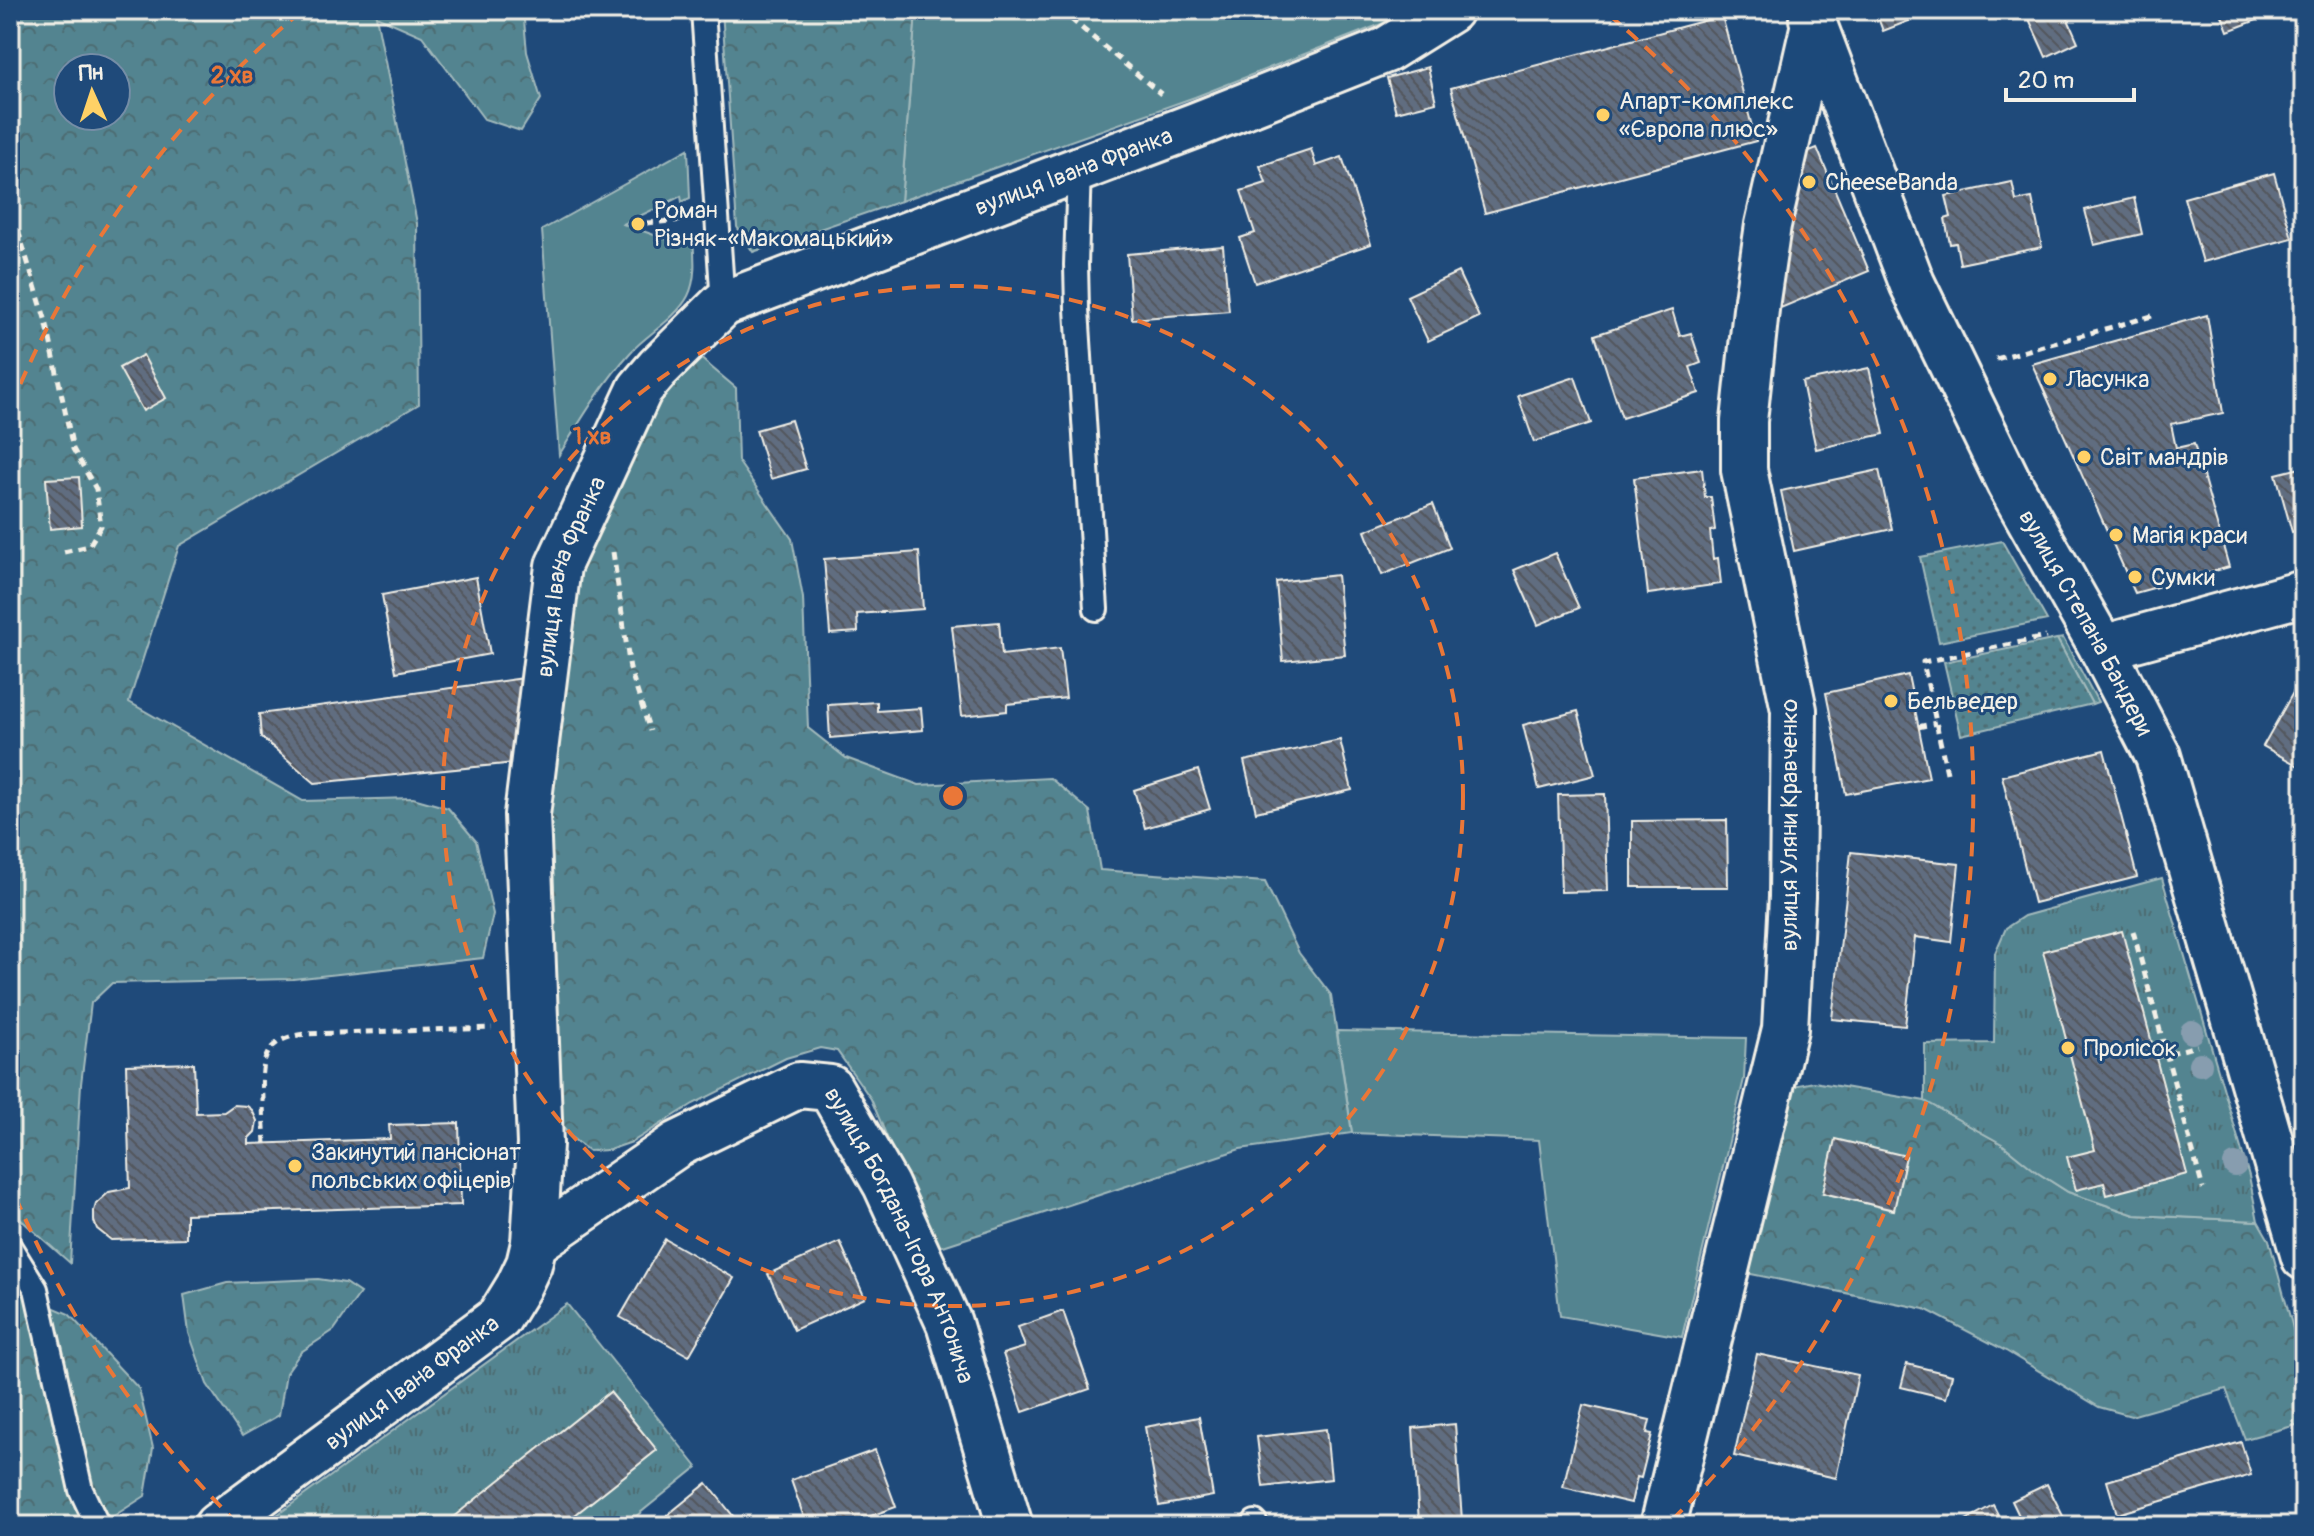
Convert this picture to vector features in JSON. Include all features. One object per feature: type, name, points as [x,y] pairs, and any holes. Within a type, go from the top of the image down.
[{"type":"street","name":"вулиця Івана Франка","points":[[217,1526],[499,1318],[529,1264],[534,1243],[540,1144],[527,815],[558,566],[640,389],[723,304],[1386,50],[1450,10]]},
{"type":"street","name":"вулиця Степана Бандери","points":[[1811,17],[1912,283],[2009,483],[2102,648],[2158,756],[2304,1257]]},
{"type":"street","name":"вулиця Уляни Кравченко","points":[[1663,1526],[1785,1029],[1792,897],[1794,710],[1744,470],[1744,421],[1768,225],[1811,17]]},
{"type":"street","points":[[2102,648],[2304,593]]},
{"type":"street","name":"вулиця Богдана-Ігора Антонича","points":[[534,1243],[678,1144],[799,1085],[830,1088],[886,1185],[949,1323],[1010,1526]]},
{"type":"lane","points":[[703,10],[723,304]]},
{"type":"lane","points":[[1079,167],[1077,309],[1096,609]]},
{"type":"lane","points":[[10,1247],[36,1289],[81,1490],[98,1526]]},
{"type":"path","points":[[1060,10],[1196,125]]},
{"type":"path","points":[[10,204],[47,325],[73,449],[96,489],[101,526],[89,546],[64,552]]},
{"type":"path","points":[[1984,363],[2152,316]]},
{"type":"path","points":[[611,541],[630,669],[650,731]]},
{"type":"path","points":[[1947,773],[1923,662],[2055,635]]},
{"type":"path","points":[[1918,727],[1936,723]]},
{"type":"path","points":[[2133,931],[2203,1189]]},
{"type":"path","points":[[265,1144],[264,1058],[271,1047],[282,1039],[305,1034],[535,1026]]},
{"type":"path","points":[[2156,1057],[2191,1048]]},
{"type":"green space","points":[[10,10],[523,10],[527,52],[541,99],[521,131],[484,119],[422,36],[376,16],[417,223],[419,404],[179,546],[129,702],[303,801],[413,798],[448,808],[476,841],[493,914],[483,958],[293,979],[112,983],[91,1003],[81,1084],[70,1263],[10,1210]]},
{"type":"green space","points":[[722,10],[916,10],[901,201],[753,252],[737,227]]},
{"type":"green space","points":[[916,10],[1417,10],[1195,97],[901,201]]},
{"type":"green space","points":[[688,149],[690,198],[682,202],[681,196],[661,206],[661,212],[652,210],[623,224],[654,235],[662,231],[663,238],[684,245],[684,238],[693,241],[694,277],[691,290],[676,312],[620,365],[592,402],[559,455],[542,230]]},
{"type":"green space","points":[[698,356],[736,388],[738,461],[792,539],[803,598],[808,728],[846,758],[919,785],[1050,778],[1090,811],[1100,870],[1265,882],[1299,953],[1331,995],[1352,1133],[1240,1149],[934,1249],[871,1099],[837,1051],[820,1048],[786,1058],[693,1104],[632,1142],[609,1150],[589,1151],[568,1135],[561,1122],[559,1108],[544,821],[575,574],[657,397]]},
{"type":"green space","points":[[2002,541],[2047,620],[1939,642],[1920,557]]},
{"type":"green space","points":[[2063,638],[2098,702],[2092,704],[2057,639]]},
{"type":"green space","points":[[2057,639],[2092,704],[1961,735],[1944,662]]},
{"type":"green space","name":"Пролісок","points":[[2162,878],[2249,1176],[2258,1221],[2135,1215],[2068,1192],[2002,1144],[1925,1101],[1925,1044],[1994,1043],[1995,953],[2006,928],[2024,916]]},
{"type":"green space","points":[[1337,1031],[1746,1038],[1744,1079],[1682,1337],[1560,1316],[1539,1140],[1352,1133]]},
{"type":"green space","points":[[1814,1082],[1925,1101],[2002,1144],[2068,1192],[2135,1215],[2258,1221],[2269,1240],[2304,1369],[2304,1423],[2245,1439],[2226,1389],[2131,1416],[2099,1407],[2006,1351],[1925,1309],[1746,1273],[1793,1086]],"holes":[[[1906,1156],[1893,1210],[1823,1193]]]},
{"type":"green space","points":[[318,1279],[345,1283],[360,1293],[334,1330],[301,1352],[286,1373],[279,1415],[242,1436],[207,1384],[189,1333],[184,1295],[227,1283]]},
{"type":"green space","points":[[10,1289],[69,1314],[139,1389],[153,1448],[145,1496],[98,1526],[10,1526]]},
{"type":"green space","points":[[567,1304],[697,1467],[629,1522],[632,1526],[262,1526]]},
{"type":"building","points":[[1875,10],[1937,10],[1883,31]]},
{"type":"building","points":[[2025,10],[2064,10],[2078,42],[2046,57]]},
{"type":"building","points":[[2220,10],[2283,10],[2228,31]]},
{"type":"building","name":"Апарт-комплекс «Європа плюс»","points":[[1722,16],[1756,141],[1485,213],[1451,88]]},
{"type":"building","points":[[1428,67],[1436,102],[1396,112],[1387,78]]},
{"type":"building","points":[[1817,148],[1869,271],[1776,310],[1797,156]]},
{"type":"building","points":[[1311,149],[1316,166],[1342,157],[1371,244],[1255,283],[1240,238],[1255,233],[1241,191],[1266,183],[1260,166]]},
{"type":"building","points":[[2274,173],[2292,238],[2203,262],[2184,198]]},
{"type":"building","points":[[2012,182],[2016,201],[2032,198],[2042,247],[1960,264],[1956,243],[1950,244],[1945,219],[1951,217],[1946,196]]},
{"type":"building","points":[[2134,198],[2142,234],[2094,245],[2085,210]]},
{"type":"building","points":[[1223,246],[1229,311],[1132,319],[1127,254]]},
{"type":"building","points":[[1458,272],[1479,317],[1428,341],[1407,296]]},
{"type":"building","points":[[1672,310],[1680,336],[1691,333],[1701,363],[1690,367],[1699,393],[1622,418],[1595,335]]},
{"type":"building","points":[[2207,315],[2223,413],[2171,424],[2176,448],[2194,444],[2229,567],[2135,593],[2032,364]]},
{"type":"building","points":[[143,355],[166,398],[143,411],[119,368]]},
{"type":"building","points":[[1869,368],[1884,434],[1816,449],[1802,382]]},
{"type":"building","points":[[1575,377],[1591,423],[1534,442],[1518,396]]},
{"type":"building","points":[[791,420],[806,469],[771,479],[756,430]]},
{"type":"building","points":[[2304,467],[2304,529],[2292,532],[2276,474]]},
{"type":"building","points":[[1702,469],[1705,497],[1711,497],[1715,530],[1710,531],[1713,559],[1718,558],[1721,584],[1648,594],[1634,478]]},
{"type":"building","points":[[1879,470],[1892,529],[1794,551],[1781,491]]},
{"type":"building","points":[[79,477],[82,526],[50,529],[46,479]]},
{"type":"building","points":[[1433,504],[1450,548],[1382,575],[1365,531]]},
{"type":"building","points":[[919,552],[923,609],[857,614],[858,632],[830,634],[824,559]]},
{"type":"building","points":[[1555,553],[1579,608],[1538,625],[1514,570]]},
{"type":"building","points":[[1337,575],[1345,655],[1283,661],[1276,582]]},
{"type":"building","points":[[476,577],[490,654],[396,672],[382,595]]},
{"type":"building","points":[[999,622],[1002,655],[1060,648],[1066,698],[1007,704],[1007,711],[962,716],[952,626]]},
{"type":"building","points":[[2304,673],[2304,769],[2263,746]]},
{"type":"building","points":[[1908,675],[1929,778],[1846,794],[1826,693]]},
{"type":"building","points":[[524,678],[515,763],[315,783],[261,737],[259,714]]},
{"type":"building","points":[[877,702],[877,711],[921,708],[923,730],[830,738],[828,705]]},
{"type":"building","points":[[1578,711],[1595,775],[1539,789],[1523,725]]},
{"type":"building","points":[[1340,740],[1352,790],[1256,812],[1244,761]]},
{"type":"building","points":[[2104,750],[2137,877],[2034,903],[2002,776]]},
{"type":"building","points":[[1198,770],[1210,809],[1145,828],[1134,790]]},
{"type":"building","points":[[1605,794],[1608,891],[1561,892],[1558,795]]},
{"type":"building","points":[[1727,820],[1728,887],[1632,887],[1632,821]]},
{"type":"building","points":[[1851,852],[1959,864],[1951,942],[1915,937],[1905,1026],[1832,1019]]},
{"type":"building","points":[[2122,931],[2187,1174],[2107,1195],[2104,1183],[2076,1190],[2067,1157],[2095,1150],[2043,951]]},
{"type":"building","name":"Закинутий пансіонат польських офіцерів","points":[[194,1063],[196,1113],[224,1112],[234,1105],[247,1106],[257,1121],[249,1144],[390,1139],[389,1125],[459,1123],[461,1205],[186,1214],[186,1238],[111,1240],[97,1229],[94,1211],[96,1204],[109,1192],[130,1188],[126,1065]]},
{"type":"building","points":[[1835,1139],[1906,1156],[1894,1210],[1823,1193]]},
{"type":"building","points":[[665,1239],[734,1278],[689,1356],[620,1317]]},
{"type":"building","points":[[840,1242],[865,1298],[794,1330],[768,1274]]},
{"type":"building","points":[[1063,1311],[1090,1389],[1023,1412],[1003,1354],[1025,1347],[1018,1327]]},
{"type":"building","points":[[1757,1354],[1858,1375],[1836,1478],[1734,1456]]},
{"type":"building","points":[[1907,1364],[1952,1375],[1946,1398],[1901,1387]]},
{"type":"building","points":[[610,1392],[657,1450],[561,1526],[442,1526]]},
{"type":"building","points":[[1583,1405],[1650,1420],[1647,1433],[1652,1434],[1631,1503],[1563,1487]]},
{"type":"building","points":[[1199,1417],[1213,1496],[1159,1506],[1145,1427]]},
{"type":"building","points":[[1455,1424],[1462,1520],[1419,1523],[1413,1428]]},
{"type":"building","points":[[1326,1429],[1331,1479],[1263,1487],[1257,1437]]},
{"type":"building","points":[[2241,1442],[2251,1475],[2117,1514],[2107,1481]]},
{"type":"building","points":[[875,1450],[896,1507],[843,1526],[807,1526],[791,1480]]},
{"type":"building","points":[[707,1483],[741,1526],[654,1526]]},
{"type":"building","points":[[2047,1484],[2065,1520],[2054,1526],[2024,1526],[2012,1501]]},
{"type":"building","points":[[1993,1505],[2004,1526],[1957,1526],[1957,1525]]},
{"type":"place","name":"Апарт-комплекс «Європа плюс»","points":[[1603,115]]},
{"type":"place","name":"CheeseBanda","points":[[1809,182]]},
{"type":"place","name":"Роман Різняк-«Макомацький»","points":[[638,224]]},
{"type":"place","name":"Ласунка","points":[[2050,379]]},
{"type":"place","name":"Світ мандрів","points":[[2084,457]]},
{"type":"place","name":"Магія краси","points":[[2116,535]]},
{"type":"place","name":"Сумки","points":[[2135,577]]},
{"type":"place","name":"Бельведер","points":[[1891,701]]},
{"type":"place","name":"Пролісок","points":[[2068,1048]]},
{"type":"place","name":"Закинутий пансіонат польських офіцерів","points":[[295,1166]]}]
